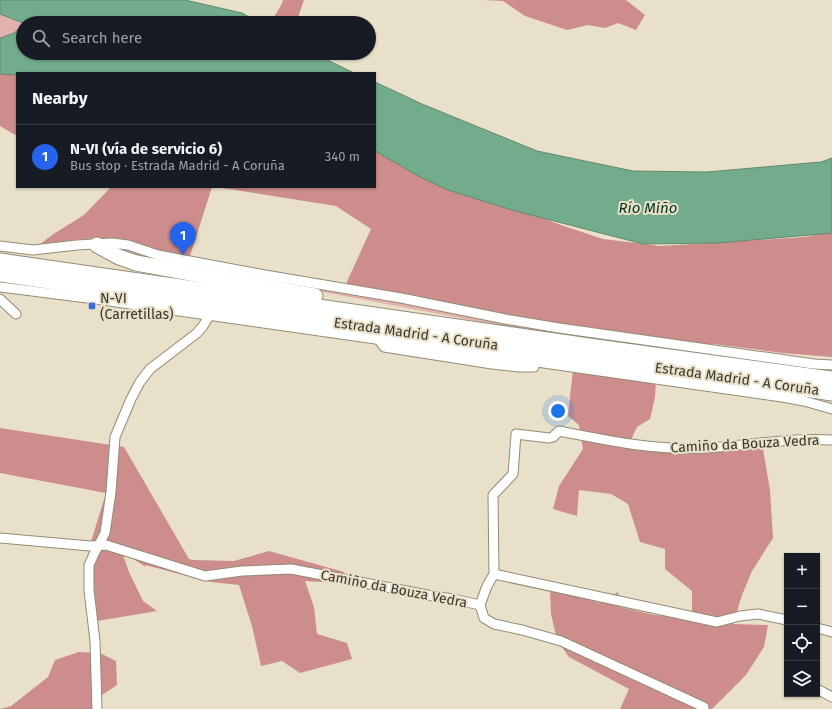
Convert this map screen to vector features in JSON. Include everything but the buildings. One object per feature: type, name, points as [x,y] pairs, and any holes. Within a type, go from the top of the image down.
[{"type":"highway","points":[[97,245],[120,257],[136,263],[360,305],[477,329]]},
{"type":"highway","name":"Estrada Madrid - A Coruña","points":[[0,260],[603,348],[832,379]]},
{"type":"highway","name":"Estrada Madrid - A Coruña","points":[[0,274],[574,358],[723,377],[832,393]]},
{"type":"street","points":[[0,246],[33,250],[112,243],[128,245],[158,256],[401,298],[505,319],[814,364],[832,365]]},
{"type":"street","points":[[0,287],[95,299],[782,397],[804,401],[832,410]]},
{"type":"street","points":[[0,299],[16,314]]},
{"type":"street","points":[[97,709],[95,641],[89,590],[89,565],[105,533],[110,499],[115,437],[131,399],[140,382],[150,369],[197,333],[209,316]]},
{"type":"street","name":"Camiño da Bouza Vedra","points":[[0,538],[90,546],[106,545],[205,576],[242,571],[291,569],[480,605],[487,586],[494,574],[493,495],[513,474],[516,434],[549,438],[553,437],[558,431],[620,442],[669,448],[704,448],[812,439],[832,440]]},
{"type":"street","points":[[494,574],[717,622],[740,616],[758,614],[784,619]]},
{"type":"street","points":[[480,605],[484,618],[494,624],[522,630],[561,642],[704,707],[704,709]]},
{"type":"street","points":[[820,629],[832,632]]},
{"type":"street","points":[[820,690],[832,696]]},
{"type":"shaded area","points":[[283,0],[304,0],[298,16],[275,16]]},
{"type":"shaded area","points":[[484,0],[626,0],[645,15],[636,30],[618,23],[605,28],[588,25],[567,30],[525,16],[503,1]]},
{"type":"shaded area","points":[[0,14],[16,20],[16,31],[0,38]]},
{"type":"shaded area","points":[[0,74],[16,75],[16,135],[0,126]]},
{"type":"shaded area","points":[[376,147],[417,167],[561,225],[603,239],[660,246],[792,238],[811,236],[832,230],[832,357],[782,353],[714,344],[694,345],[521,320],[390,291],[345,286],[371,229],[336,206],[222,188],[376,188]]},
{"type":"shaded area","points":[[110,188],[212,188],[190,256],[168,254],[117,238],[82,239],[40,244],[84,215]]},
{"type":"shaded area","points":[[116,248],[832,368],[832,371],[513,328],[255,279],[142,261]]},
{"type":"shaded area","points":[[573,369],[656,381],[655,397],[650,419],[637,427],[628,446],[762,443],[770,490],[773,538],[752,571],[742,595],[733,624],[768,625],[764,647],[746,675],[712,709],[620,709],[629,689],[569,657],[557,640],[551,614],[550,591],[600,603],[618,592],[620,607],[654,615],[692,619],[692,591],[665,569],[665,549],[640,542],[628,504],[611,494],[579,490],[577,516],[553,509],[559,486],[583,449],[579,425],[568,416]]},
{"type":"shaded area","points":[[0,428],[124,447],[189,559],[234,561],[269,551],[344,572],[340,583],[305,581],[314,607],[317,634],[347,643],[352,659],[300,673],[282,661],[261,666],[252,626],[239,585],[211,582],[145,565],[146,567],[122,552],[129,572],[143,601],[157,611],[97,621],[90,545],[106,493],[0,473]]},
{"type":"shaded area","points":[[79,652],[100,653],[116,661],[117,685],[102,695],[96,709],[0,709],[11,706],[48,677],[55,660]]},
{"type":"water","points":[[0,0],[185,0],[242,13],[247,16],[16,16],[16,20],[0,14]]},
{"type":"water","points":[[16,31],[16,60],[327,60],[352,72],[16,72],[16,75],[0,74],[0,38]]},
{"type":"water","name":"Río Miño","points":[[376,82],[422,104],[537,151],[633,171],[707,172],[821,162],[832,158],[832,233],[718,243],[643,244],[512,210],[448,190],[420,177],[376,152]]},
{"type":"place","name":"N-VI (vía de servicio 6)","points":[[183,255]]},
{"type":"place","name":"N-VI (Carretillas)","points":[[92,306]]}]
